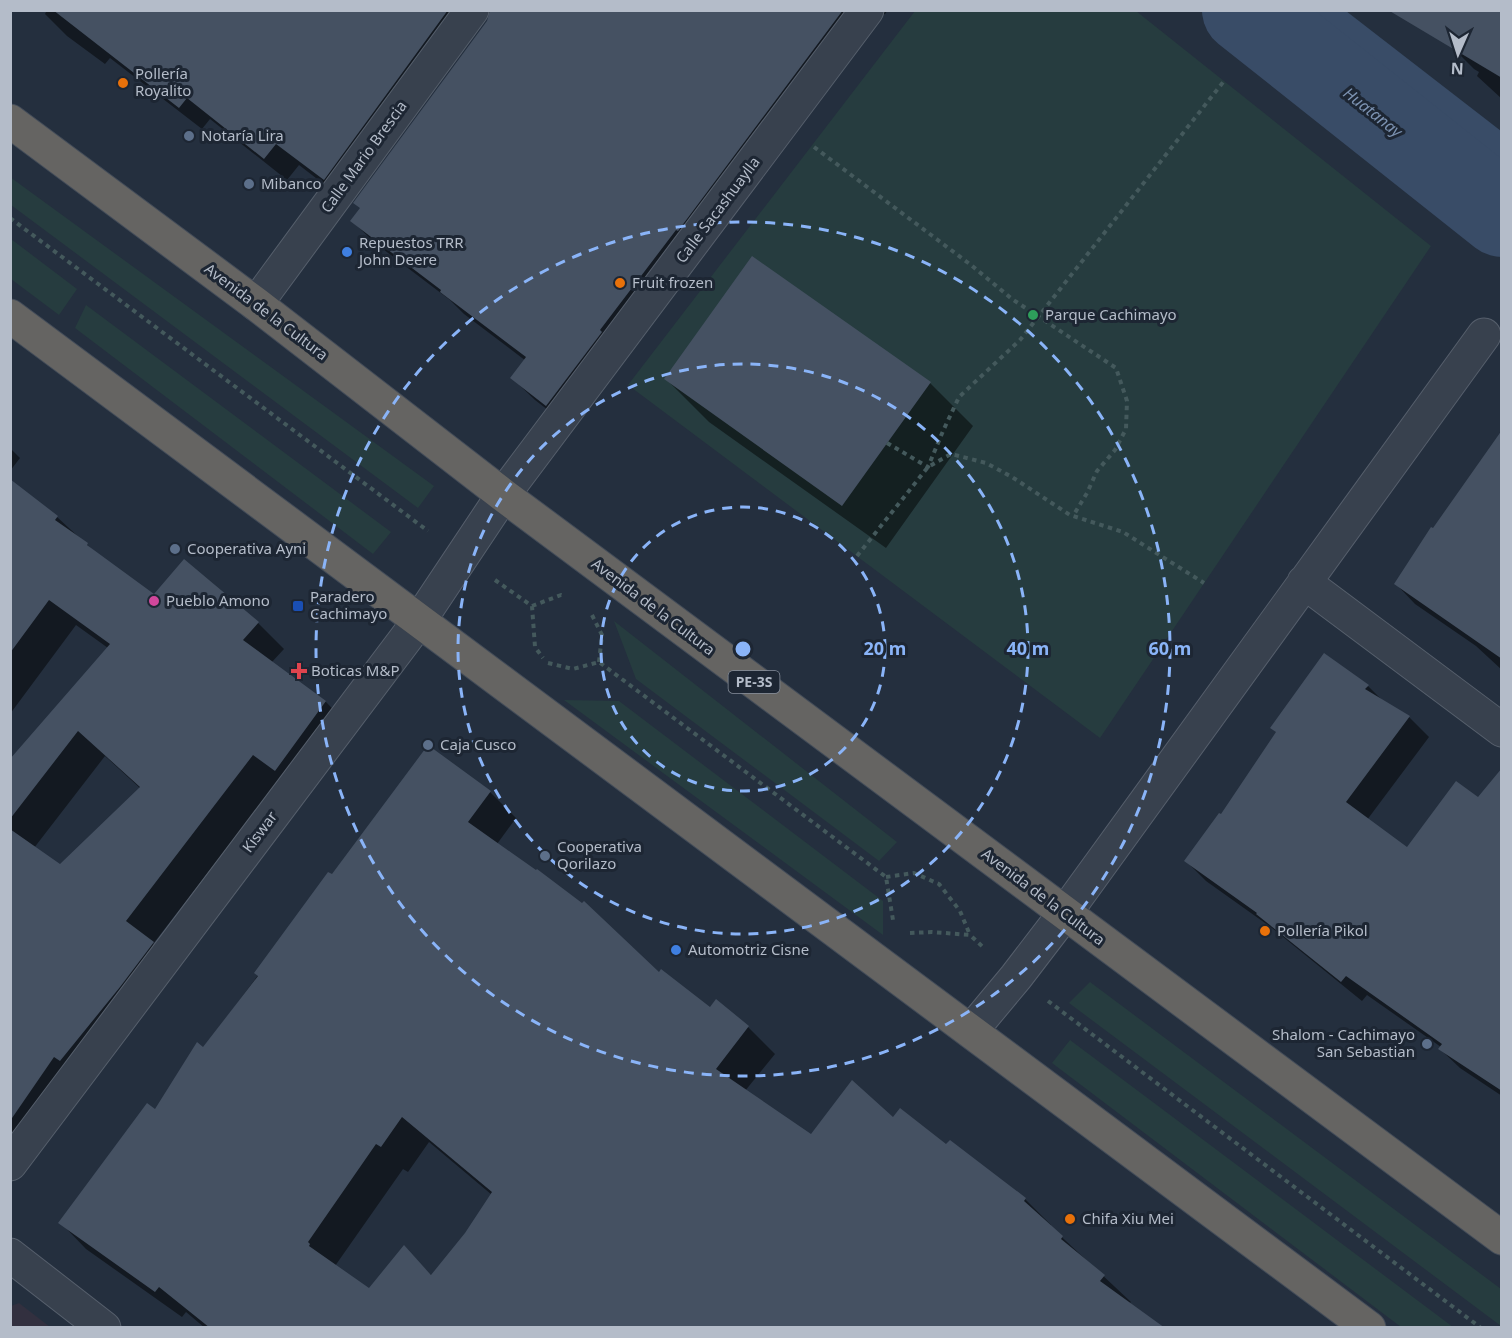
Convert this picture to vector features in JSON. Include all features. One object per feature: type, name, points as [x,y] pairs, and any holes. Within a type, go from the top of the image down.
[{"type":"highway","name":"Avenida de la Cultura","points":[[10,121],[256,304],[503,495],[1502,1238]]},
{"type":"highway","points":[[10,316],[1369,1328]]},
{"type":"street","name":"Calle Mario Brescia","points":[[256,304],[472,10]]},
{"type":"street","name":"Calle Sacashuaylla","points":[[503,495],[867,10]]},
{"type":"street","points":[[971,1031],[1016,977],[1065,912],[1484,335]]},
{"type":"street","name":"Kiswar","points":[[10,1164],[419,621],[503,495]]},
{"type":"street","points":[[1304,582],[1502,730]]},
{"type":"street","points":[[10,1255],[104,1328]]},
{"type":"path","points":[[857,556],[928,467],[959,397],[1020,340],[1224,81]]},
{"type":"path","points":[[812,145],[971,265],[1012,299],[1116,368],[1127,401],[1126,429],[1115,450],[1097,471],[1073,516]]},
{"type":"path","points":[[10,218],[461,557],[532,606]]},
{"type":"path","points":[[886,443],[928,467]]},
{"type":"path","points":[[928,467],[951,454],[986,463],[1070,515],[1124,532],[1204,583]]},
{"type":"path","points":[[532,606],[561,595],[570,598]]},
{"type":"path","points":[[587,605],[602,635],[599,662]]},
{"type":"path","points":[[532,606],[535,647],[546,662],[573,669],[599,662]]},
{"type":"path","points":[[599,662],[886,877],[893,921]]},
{"type":"path","points":[[886,877],[914,873],[939,884],[960,911],[970,935],[1016,977],[1481,1328]]},
{"type":"path","points":[[902,927],[911,934],[932,932],[970,935]]},
{"type":"shaded area","points":[[19,1303],[50,1327],[11,1328],[11,1306]]},
{"type":"green space","name":"Parque Cachimayo","points":[[915,11],[1136,11],[1431,246],[1100,738],[628,385]]},
{"type":"green space","points":[[10,177],[434,486],[418,508],[11,205]]},
{"type":"green space","points":[[11,239],[77,289],[59,315],[11,279]]},
{"type":"green space","points":[[86,305],[391,532],[373,554],[75,328]]},
{"type":"green space","points":[[614,621],[897,842],[879,861],[636,679]]},
{"type":"green space","points":[[564,700],[619,701],[883,901],[883,935]]},
{"type":"green space","points":[[1090,982],[1501,1289],[1501,1326],[1069,1003]]},
{"type":"green space","points":[[1070,1040],[1453,1327],[1401,1327],[1052,1063]]},
{"type":"water","points":[[1245,11],[1346,11],[1501,131],[1501,214]]},
{"type":"building","points":[[53,10],[448,10],[324,180],[276,144],[264,159],[187,98],[179,108]]},
{"type":"building","points":[[490,10],[843,10],[678,231],[676,230],[600,330],[602,332],[546,406],[510,378],[526,357],[350,221],[360,208],[353,203],[487,21]]},
{"type":"building","points":[[1388,10],[1502,10],[1502,78]]},
{"type":"building","points":[[752,256],[931,382],[842,506],[664,379]]},
{"type":"building","points":[[1502,430],[1502,659],[1394,584],[1431,527],[1433,528]]},
{"type":"building","points":[[10,479],[58,516],[55,520],[154,594],[184,559],[259,622],[243,640],[326,701],[275,771],[253,755],[126,921],[154,942],[60,1061],[54,1057],[10,1121],[10,829],[60,864],[140,787],[78,731],[10,819],[10,759],[110,644],[49,600],[10,653]]},
{"type":"building","points":[[1324,653],[1369,685],[1365,689],[1410,716],[1346,802],[1407,847],[1456,781],[1478,797],[1502,768],[1502,1091],[1438,1049],[1442,1044],[1346,976],[1341,982],[1257,913],[1184,861],[1219,813],[1221,814],[1276,732],[1270,728]]},
{"type":"building","points":[[428,745],[491,791],[468,822],[582,903],[584,901],[659,972],[661,969],[710,1007],[716,999],[749,1026],[716,1069],[811,1134],[852,1080],[893,1117],[900,1108],[946,1144],[950,1140],[1026,1198],[1024,1201],[1063,1236],[1061,1239],[1105,1275],[1100,1281],[1165,1328],[210,1328],[159,1287],[155,1292],[58,1223],[147,1103],[155,1109],[197,1042],[203,1047],[258,976],[254,973],[328,872],[332,874]],"holes":[[[402,1117],[492,1192],[465,1233],[431,1275],[404,1245],[369,1288],[309,1246],[308,1242],[376,1144],[381,1147]]]},
{"type":"waterway","name":"Huatanay","points":[[1245,10],[1502,214]]},
{"type":"place","name":"Pollería Royalito","points":[[123,83]]},
{"type":"place","name":"Notaría Lira","points":[[189,136]]},
{"type":"place","name":"Mibanco","points":[[249,184]]},
{"type":"place","name":"Repuestos TRR John Deere","points":[[347,252]]},
{"type":"place","name":"Fruit frozen","points":[[620,283]]},
{"type":"place","name":"Parque Cachimayo","points":[[1033,315]]},
{"type":"place","name":"Cooperativa Ayni","points":[[175,549]]},
{"type":"place","name":"Pueblo Amono","points":[[154,601]]},
{"type":"place","name":"Paradero Cachimayo","points":[[298,606]]},
{"type":"place","name":"Boticas M&P","points":[[299,671]]},
{"type":"place","name":"Caja Cusco","points":[[428,745]]},
{"type":"place","name":"Cooperativa Qorilazo","points":[[545,856]]},
{"type":"place","name":"Pollería Pikol","points":[[1265,931]]},
{"type":"place","name":"Automotriz Cisne","points":[[676,950]]},
{"type":"place","name":"Shalom - Cachimayo San Sebastian","points":[[1427,1044]]},
{"type":"place","name":"Chifa Xiu Mei","points":[[1070,1219]]}]
